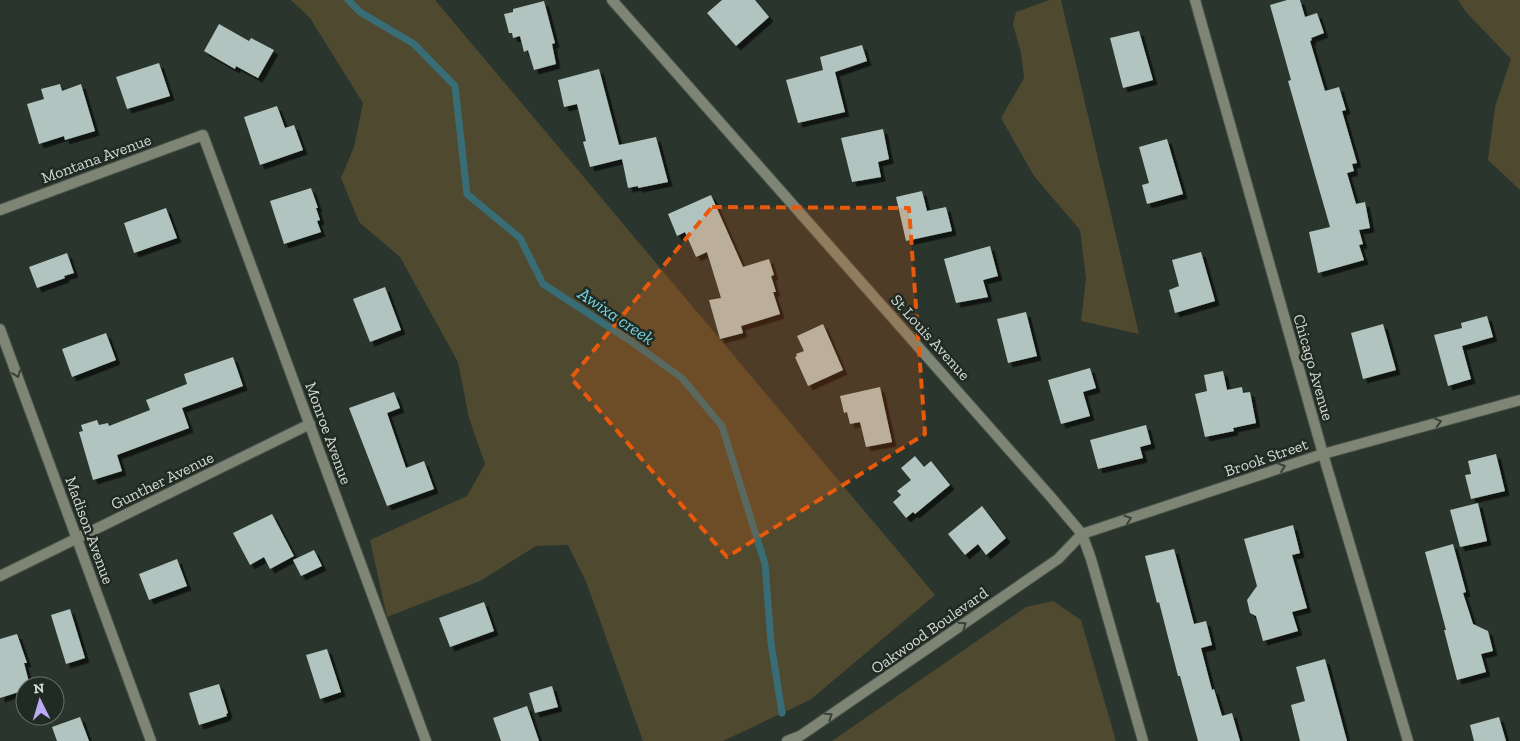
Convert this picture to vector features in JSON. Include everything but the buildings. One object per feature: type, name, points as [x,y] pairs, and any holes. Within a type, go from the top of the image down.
[{"type":"street","name":"St Louis Avenue","points":[[612,0],[947,378],[1082,534],[1091,559],[1143,741]]},
{"type":"street","name":"Chicago Avenue","points":[[1195,0],[1323,454],[1408,741]]},
{"type":"street","name":"Montana Avenue","points":[[0,210],[203,134]]},
{"type":"street","name":"Monroe Avenue","points":[[203,134],[426,741]]},
{"type":"street","name":"Madison Avenue","points":[[0,329],[151,741]]},
{"type":"street","name":"Brook Street","points":[[1082,534],[1323,454],[1520,400]]},
{"type":"street","name":"Gunther Avenue","points":[[0,576],[310,424]]},
{"type":"street","name":"Oakwood Boulevard","points":[[787,741],[800,736],[1058,559],[1082,534]]},
{"type":"highlighted area","points":[[712,207],[909,208],[925,434],[727,557],[571,378]]},
{"type":"shaded area","points":[[291,0],[435,0],[935,595],[810,700],[723,741],[643,741],[587,584],[568,545],[536,546],[480,581],[387,617],[370,540],[467,496],[485,464],[469,418],[458,362],[400,257],[359,222],[341,178],[354,147],[363,103],[310,18]]},
{"type":"shaded area","points":[[1049,0],[1061,0],[1139,334],[1081,321],[1086,279],[1080,230],[1034,176],[1001,118],[1024,78],[1021,53],[1013,24],[1016,12]]},
{"type":"shaded area","points":[[1458,0],[1520,0],[1520,190],[1488,160],[1495,107],[1511,59],[1466,12]]},
{"type":"shaded area","points":[[1053,601],[1081,620],[1116,741],[832,741],[1026,607]]},
{"type":"waterway","name":"Awixa creek","points":[[348,0],[360,12],[414,44],[455,86],[467,194],[520,238],[543,284],[629,340],[682,378],[722,426],[765,564],[771,643],[782,713]]}]
